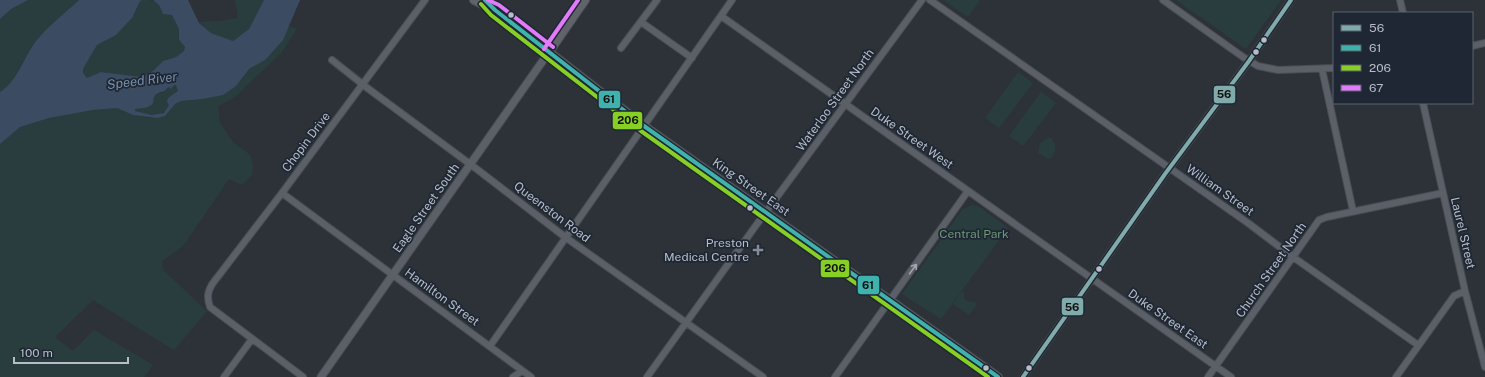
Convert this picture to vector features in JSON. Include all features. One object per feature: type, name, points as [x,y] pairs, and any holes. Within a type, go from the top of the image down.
[{"type":"main road","name":"King Street East","points":[[474,0],[494,10]]},
{"type":"main road","name":"King Street East","points":[[485,0],[494,10],[644,126],[998,377]]},
{"type":"main road","points":[[549,52],[585,0]]},
{"type":"street","name":"Chopin Drive","points":[[252,339],[210,307],[207,299],[208,291],[212,283],[282,193],[425,0]]},
{"type":"street","points":[[621,48],[658,0]]},
{"type":"street","points":[[490,346],[732,0]]},
{"type":"street","name":"Waterloo Street North","points":[[647,377],[922,0]]},
{"type":"street","name":"William Street","points":[[930,0],[1248,223],[1293,257],[1418,345]]},
{"type":"street","points":[[1163,0],[1249,61],[1265,68],[1278,70],[1333,68]]},
{"type":"street","points":[[1022,377],[1249,61],[1291,0]]},
{"type":"street","points":[[1400,0],[1403,12]]},
{"type":"street","name":"Duke Street West","points":[[721,16],[1092,278]]},
{"type":"street","points":[[641,22],[692,58]]},
{"type":"street","points":[[1473,46],[1485,43]]},
{"type":"street","name":"Eagle Street South","points":[[320,377],[549,52]]},
{"type":"street","name":"Queenston Road","points":[[332,60],[565,237],[763,377]]},
{"type":"street","points":[[1322,69],[1353,212]]},
{"type":"street","name":"Laurel Street","points":[[1423,104],[1465,291],[1485,366]]},
{"type":"street","points":[[835,377],[968,191]]},
{"type":"street","name":"Hamilton Street","points":[[282,193],[531,377]]},
{"type":"street","name":"Church Street North","points":[[1208,377],[1319,220],[1326,217],[1442,193]]},
{"type":"street","name":"Duke Street East","points":[[1092,278],[1231,377]]},
{"type":"street","points":[[1396,377],[1454,296],[1465,291]]},
{"type":"street","points":[[224,377],[252,339],[303,377]]},
{"type":"street","points":[[513,377],[522,370]]},
{"type":"green space","points":[[28,0],[79,0],[41,35],[32,47],[16,76],[6,88],[0,92],[0,19],[11,9]]},
{"type":"green space","points":[[151,0],[156,2],[163,14],[172,15],[179,29],[179,40],[185,47],[184,51],[176,57],[163,61],[153,71],[141,77],[101,72],[87,78],[83,73],[83,69],[97,45],[116,35],[132,18],[140,1]]},
{"type":"green space","points":[[235,0],[264,0],[249,29],[233,41],[211,33],[199,22],[238,18]]},
{"type":"green space","points":[[980,0],[968,17],[944,1]]},
{"type":"green space","points":[[1176,0],[1281,0],[1246,49]]},
{"type":"green space","points":[[289,26],[297,29],[281,53],[235,97],[218,106],[220,123],[233,142],[250,155],[253,165],[252,175],[242,185],[229,179],[183,246],[162,261],[163,270],[207,311],[174,350],[93,300],[55,337],[73,351],[94,330],[153,365],[144,377],[0,377],[0,144],[20,127],[49,118],[93,110],[117,108],[133,115],[149,118],[168,113],[175,104],[181,101],[196,100],[236,86],[249,69],[265,60],[282,40]]},
{"type":"green space","points":[[1018,72],[1033,83],[999,128],[985,118]]},
{"type":"green space","points":[[176,85],[178,91],[169,106],[162,113],[153,115],[135,111],[135,109],[148,106],[156,95],[162,93],[167,88]]},
{"type":"green space","points":[[1041,92],[1056,103],[1023,146],[1009,136]]},
{"type":"green space","points":[[1048,138],[1051,138],[1055,148],[1052,158],[1049,159],[1038,153],[1040,143]]},
{"type":"green space","name":"Central Park","points":[[972,205],[978,206],[1008,228],[941,319],[902,294],[963,209]]},
{"type":"green space","points":[[962,291],[964,293],[964,299],[977,304],[969,315],[953,304]]},
{"type":"water","points":[[0,0],[28,0],[11,9],[0,19]]},
{"type":"water","name":"Speed River","points":[[79,0],[143,0],[140,1],[132,18],[116,35],[97,45],[83,69],[83,73],[87,78],[101,72],[141,77],[153,71],[163,61],[176,57],[184,51],[185,47],[179,40],[179,29],[172,15],[163,14],[159,5],[153,0],[188,0],[199,23],[211,33],[233,41],[249,29],[264,0],[300,0],[283,40],[265,60],[249,69],[236,86],[223,95],[181,101],[175,104],[165,116],[157,118],[133,115],[117,108],[93,110],[49,118],[20,127],[0,144],[0,92],[6,88],[16,76],[32,47],[41,35]],"holes":[[[176,85],[178,91],[168,98],[167,102],[169,105],[164,113],[152,115],[135,111],[135,109],[145,108],[151,105],[154,97],[169,87],[171,89]]]},
{"type":"transit line","name":"61","points":[[485,0],[495,10],[644,126],[998,377]]},
{"type":"transit line","name":"67","points":[[488,0],[499,5],[553,47]]},
{"type":"transit line","name":"67","points":[[544,49],[578,0]]},
{"type":"transit line","name":"56","points":[[1023,377],[1165,174],[1249,61],[1291,0]]},
{"type":"transit line","name":"206","points":[[481,4],[491,15],[641,131],[988,377]]},
{"type":"place","name":"Preston Medical Centre","points":[[758,250]]}]
